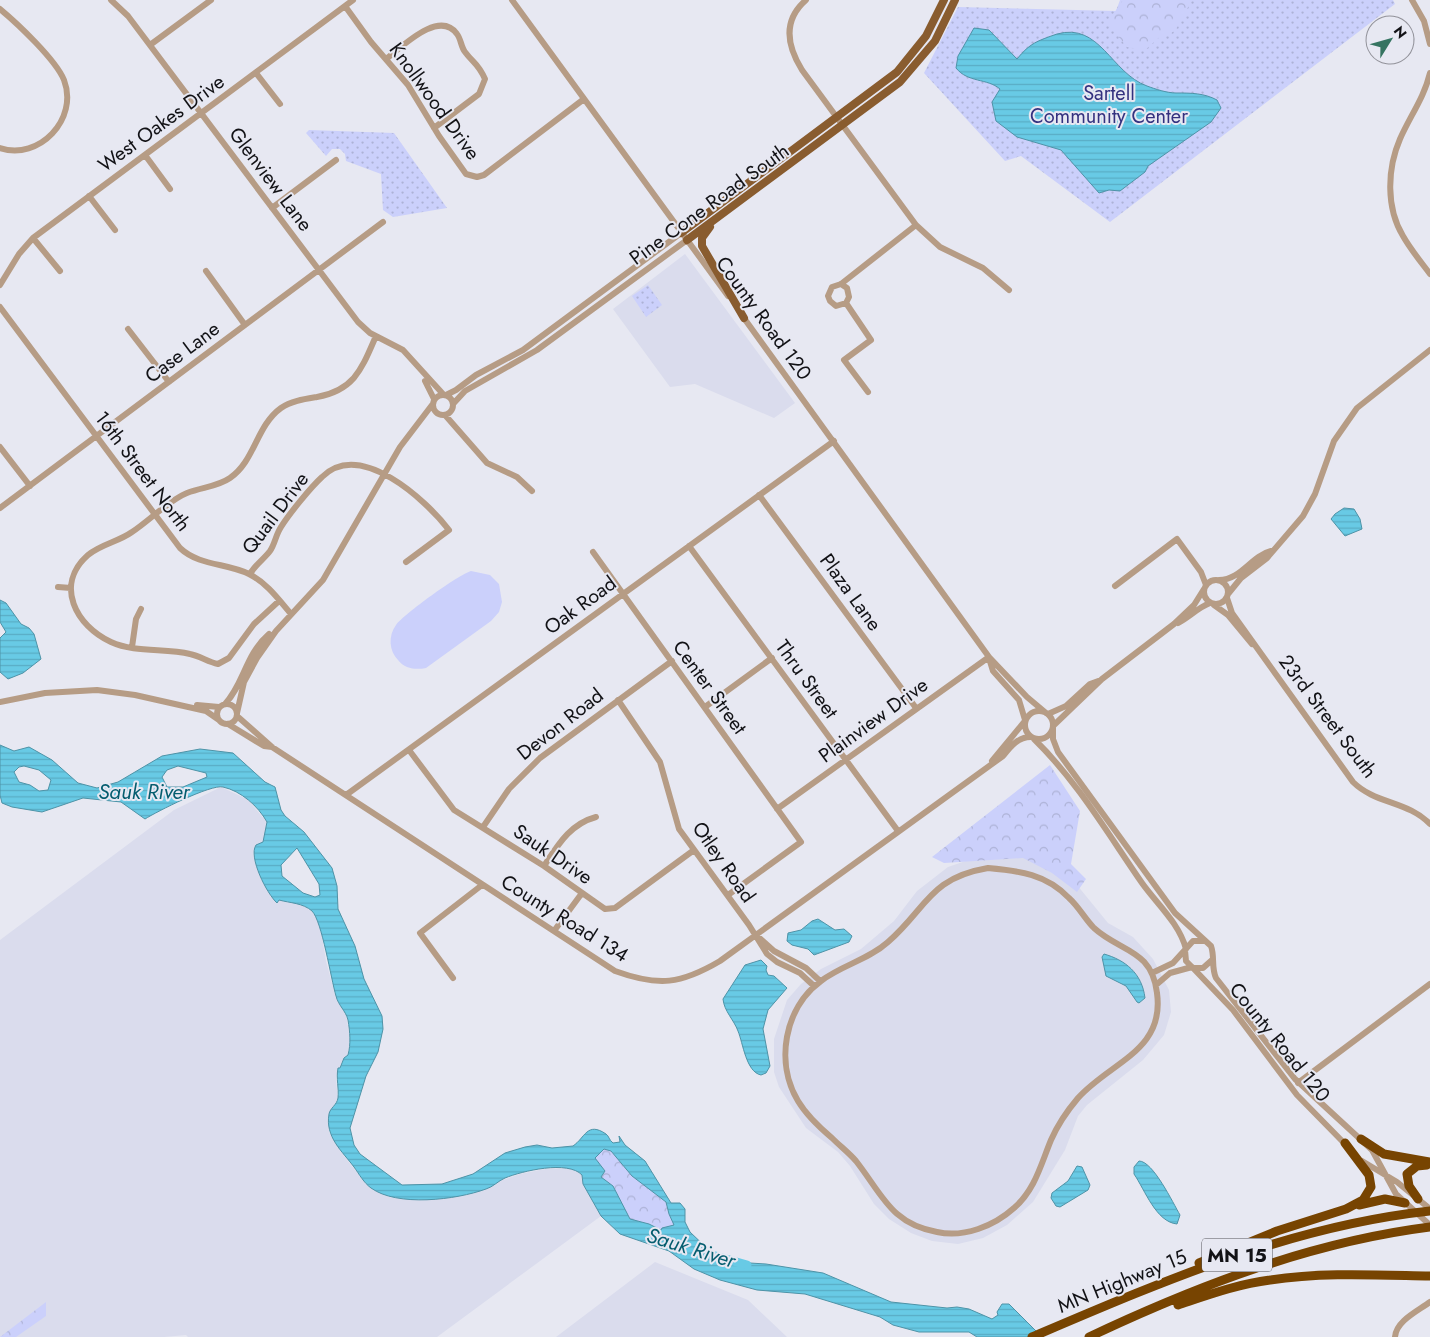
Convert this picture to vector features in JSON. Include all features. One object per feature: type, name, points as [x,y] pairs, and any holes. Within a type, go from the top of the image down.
[{"type":"highway","points":[[1361,1139],[1384,1154],[1430,1164]]},
{"type":"highway","points":[[1344,1142],[1364,1166],[1371,1182],[1366,1198],[1345,1209]]},
{"type":"highway","points":[[1420,1200],[1408,1186],[1407,1174],[1416,1166],[1430,1164]]},
{"type":"highway","points":[[1154,1285],[1219,1254],[1313,1218],[1385,1199],[1406,1204]]},
{"type":"highway","name":"MN Highway 15","points":[[1032,1337],[1154,1285],[1223,1260],[1317,1232],[1430,1210]]},
{"type":"highway","name":"MN Highway 15","points":[[1093,1335],[1233,1276],[1298,1254],[1361,1239],[1430,1226]]},
{"type":"highway","points":[[1093,1335],[1228,1288],[1269,1280],[1301,1277],[1430,1276]]},
{"type":"main road","name":"Pine Cone Road South","points":[[681,233],[838,118],[903,66],[930,30],[944,0]]},
{"type":"main road","name":"Pine Cone Road South","points":[[687,240],[844,126],[896,85],[914,68],[939,35],[955,0]]},
{"type":"main road","points":[[715,221],[704,235],[702,246],[744,318]]},
{"type":"street","name":"Glenview Lane","points":[[111,0],[121,8],[150,45],[358,322],[376,336],[403,350],[445,395],[452,407]]},
{"type":"street","points":[[150,45],[210,0]]},
{"type":"street","name":"West Oakes Drive","points":[[0,285],[19,254],[33,238],[353,0]]},
{"type":"street","name":"County Road 120","points":[[512,0],[989,657],[1027,697],[1047,713]]},
{"type":"street","points":[[806,0],[790,23],[790,44],[795,59],[916,225],[940,247],[983,268],[1008,290]]},
{"type":"street","points":[[1412,0],[1424,21],[1430,44]]},
{"type":"street","name":"Knollwood Drive","points":[[346,6],[386,59],[408,84],[434,128],[466,174],[476,177],[484,175],[584,99]]},
{"type":"street","points":[[0,9],[53,63],[64,79],[67,90],[66,108],[60,124],[44,142],[20,150],[12,151],[0,148]]},
{"type":"street","points":[[386,59],[430,26],[445,25],[457,33],[465,52],[480,66],[485,80],[479,94],[434,128]]},
{"type":"street","points":[[256,73],[280,104]]},
{"type":"street","points":[[1430,73],[1420,104],[1406,127],[1395,154],[1391,198],[1402,236],[1430,274]]},
{"type":"street","points":[[144,156],[170,189]]},
{"type":"street","points":[[272,208],[336,160]]},
{"type":"street","points":[[89,196],[115,230]]},
{"type":"street","name":"Case Lane","points":[[0,508],[383,222]]},
{"type":"street","points":[[846,303],[836,306],[830,301],[828,296],[832,287],[841,284],[916,225]]},
{"type":"street","name":"Pine Cone Road South","points":[[433,402],[456,390],[476,375],[523,350],[681,233]]},
{"type":"street","points":[[33,238],[60,271]]},
{"type":"street","name":"Pine Cone Road South","points":[[445,415],[465,391],[537,350],[687,240]]},
{"type":"street","points":[[206,271],[246,325]]},
{"type":"street","points":[[841,284],[849,292],[846,303],[871,340],[844,360],[868,392]]},
{"type":"street","name":"16th Street North","points":[[0,307],[180,548],[190,555],[250,574],[263,583],[291,614]]},
{"type":"street","points":[[128,329],[169,382]]},
{"type":"street","points":[[279,600],[254,624],[229,658],[218,664],[189,653],[114,644],[89,628],[76,610],[71,588],[77,570],[88,555],[125,537],[186,493],[217,485],[237,473],[246,462],[265,426],[278,410],[287,404],[332,394],[349,383],[361,370],[376,336]]},
{"type":"street","points":[[1174,624],[1186,619],[1198,608],[1223,603],[1241,578],[1267,558],[1271,551],[1303,516],[1315,494],[1334,441],[1348,418],[1368,397],[1430,350]]},
{"type":"street","name":"Glenview Lane","points":[[416,365],[437,414]]},
{"type":"street","points":[[219,720],[216,715],[233,694],[254,651],[311,595],[330,570],[400,447],[433,402]]},
{"type":"street","points":[[452,407],[475,450]]},
{"type":"street","points":[[416,425],[430,415],[445,415],[475,450],[493,467],[522,479],[532,491]]},
{"type":"street","name":"Oak Road","points":[[346,795],[834,441]]},
{"type":"street","points":[[0,447],[30,486]]},
{"type":"street","name":"Quail Drive","points":[[250,574],[270,550],[281,527],[328,472],[336,467],[365,466],[411,490],[433,510],[449,530],[406,562]]},
{"type":"street","name":"Plaza Lane","points":[[759,495],[916,708]]},
{"type":"street","points":[[1115,586],[1177,538],[1202,572],[1205,597],[1212,604]]},
{"type":"street","name":"Thru Street","points":[[689,546],[898,830]]},
{"type":"street","points":[[1033,738],[1047,738],[1053,726],[1102,680],[1174,624],[1194,604],[1205,587],[1217,580],[1231,579],[1263,553],[1271,551]]},
{"type":"street","name":"Center Street","points":[[593,552],[801,842],[728,895]]},
{"type":"street","points":[[1192,558],[1227,587],[1228,596]]},
{"type":"street","points":[[58,587],[71,588]]},
{"type":"street","name":"23rd Street South","points":[[1228,596],[1230,610],[1248,633],[1257,649]]},
{"type":"street","name":"23rd Street South","points":[[1212,604],[1228,615],[1257,649],[1353,782],[1370,795],[1410,808],[1430,824]]},
{"type":"street","points":[[132,647],[136,619],[141,609]]},
{"type":"street","points":[[0,702],[45,693],[82,690],[122,693],[206,711],[228,724],[233,722],[237,714],[239,698],[247,676],[280,626]]},
{"type":"street","name":"County Road 120","points":[[989,657],[994,671],[1019,700],[1025,720]]},
{"type":"street","name":"Plainview Drive","points":[[778,809],[989,657]]},
{"type":"street","points":[[705,708],[772,658]]},
{"type":"street","name":"Devon Road","points":[[483,827],[509,789],[540,758],[672,661]]},
{"type":"street","points":[[1102,680],[1090,684],[1066,706],[1047,713],[1034,711],[1025,720],[1025,730],[1053,758],[1095,813],[1144,885],[1177,927],[1185,950],[1186,961],[1192,967]]},
{"type":"street","name":"Otley Road","points":[[618,700],[660,762],[680,829],[755,934]]},
{"type":"street","points":[[164,701],[233,706],[237,714]]},
{"type":"street","points":[[1047,713],[1053,726],[1053,739],[1058,752],[1175,913],[1212,950],[1213,957],[1206,967],[1192,967],[1170,974],[1156,985]]},
{"type":"street","name":"County Road 134","points":[[237,714],[272,747],[615,971],[636,978],[661,982],[678,980],[697,974],[720,961],[898,830],[1003,756],[1018,740],[1033,738]]},
{"type":"street","name":"County Road 134","points":[[992,762],[1025,720]]},
{"type":"street","name":"County Road 134","points":[[228,724],[264,746],[272,747]]},
{"type":"street","name":"Sauk Drive","points":[[409,750],[454,810],[544,866],[605,909],[615,908],[694,850]]},
{"type":"street","points":[[544,866],[562,839],[583,820],[596,817]]},
{"type":"street","points":[[988,868],[1018,870],[1051,883],[1069,898],[1096,929],[1134,952],[1152,973],[1156,985],[1158,1013],[1152,1033],[1136,1052],[1090,1085],[1066,1113],[1052,1138],[1033,1183],[1023,1199],[1005,1215],[986,1226],[959,1234],[946,1234],[918,1227],[892,1210],[881,1198],[856,1161],[814,1122],[796,1099],[786,1068],[786,1040],[796,1011],[814,986],[820,981],[841,968],[863,960],[881,948],[900,930],[935,889],[958,876],[988,868]]},
{"type":"street","points":[[453,978],[420,933],[482,885]]},
{"type":"street","points":[[554,931],[582,893]]},
{"type":"street","points":[[755,934],[774,951],[806,968],[820,981]]},
{"type":"street","points":[[755,934],[767,954],[800,973],[814,986]]},
{"type":"street","points":[[1152,973],[1174,963],[1193,941],[1205,942]]},
{"type":"street","name":"County Road 120","points":[[1213,957],[1213,968],[1216,978],[1298,1083],[1361,1139],[1376,1155],[1396,1194],[1430,1226]]},
{"type":"street","name":"County Road 120","points":[[1192,967],[1211,984],[1233,1010],[1291,1087],[1344,1142],[1364,1162],[1420,1200],[1430,1210]]},
{"type":"street","points":[[1298,1083],[1430,984]]},
{"type":"street","points":[[1395,1337],[1395,1331],[1401,1324],[1430,1302]]},
{"type":"shaded area","points":[[685,254],[795,403],[774,418],[695,384],[670,387],[613,309]]},
{"type":"shaded area","points":[[221,787],[247,799],[267,822],[263,842],[253,854],[261,877],[271,897],[304,905],[315,915],[321,930],[326,961],[336,998],[346,1014],[350,1039],[348,1055],[341,1063],[340,1069],[338,1068],[336,1079],[338,1100],[329,1114],[329,1132],[341,1152],[366,1184],[375,1191],[393,1198],[416,1200],[456,1196],[520,1174],[545,1169],[571,1168],[582,1175],[583,1184],[601,1216],[437,1337],[188,1337],[186,1335],[164,1337],[0,1337],[0,940],[174,810]]},
{"type":"shaded area","points":[[1025,853],[1077,885],[1108,923],[1133,937],[1153,959],[1169,990],[1171,1012],[1164,1035],[1143,1060],[1087,1105],[1078,1116],[1065,1150],[1033,1202],[1007,1225],[983,1238],[958,1244],[932,1241],[911,1233],[889,1219],[874,1204],[850,1166],[838,1152],[806,1128],[779,1087],[774,1072],[774,1039],[787,1000],[801,984],[821,969],[861,949],[894,921],[917,891],[948,867],[983,855]]},
{"type":"shaded area","points":[[655,1262],[748,1300],[787,1337],[556,1337]]},
{"type":"green space","name":"Sartell Community Center","points":[[1120,0],[1393,0],[1395,4],[1381,15],[1365,15],[1365,27],[1110,222],[1021,156],[1005,161],[924,73],[958,7],[1116,11]]},
{"type":"green space","points":[[1123,0],[1192,0],[1176,29],[1169,35],[1163,34],[1144,51],[1127,47],[1107,23]]},
{"type":"green space","points":[[309,130],[394,133],[447,208],[393,217],[383,210],[381,174],[346,161],[345,154],[340,149],[332,149],[326,156],[306,133]]},
{"type":"green space","points":[[648,285],[662,305],[646,317],[632,296]]},
{"type":"green space","points":[[471,571],[490,575],[499,584],[502,602],[499,612],[491,621],[426,668],[415,669],[401,663],[391,648],[393,629],[396,625],[409,612],[432,595]]},
{"type":"green space","points":[[1050,765],[1080,811],[1071,864],[1086,879],[1077,892],[1052,873],[1023,858],[944,863],[932,857]]},
{"type":"green space","points":[[604,1148],[611,1151],[632,1176],[666,1202],[669,1214],[675,1225],[661,1230],[652,1225],[630,1219],[613,1186],[601,1177],[605,1171],[594,1157]]},
{"type":"green space","points":[[46,1302],[46,1316],[16,1337],[0,1337]]},
{"type":"water","points":[[974,28],[989,30],[1017,59],[1030,46],[1050,36],[1072,32],[1084,35],[1095,42],[1135,80],[1165,92],[1207,96],[1217,100],[1221,108],[1211,122],[1148,166],[1145,172],[1120,191],[1109,190],[1099,193],[1061,150],[1017,137],[996,121],[992,102],[1000,89],[989,83],[966,76],[956,68],[958,56]]},
{"type":"water","points":[[1344,508],[1354,509],[1360,519],[1362,529],[1345,536],[1331,519]]},
{"type":"water","points":[[0,600],[6,603],[21,624],[29,628],[34,634],[41,659],[23,673],[8,679],[0,672],[0,638],[6,632],[0,622]]},
{"type":"water","name":"Sauk River","points":[[0,745],[14,751],[29,747],[52,760],[78,783],[97,788],[118,782],[162,756],[200,749],[233,753],[265,782],[275,787],[281,810],[285,816],[304,832],[332,868],[337,886],[338,909],[355,946],[364,979],[382,1016],[383,1029],[378,1052],[366,1076],[350,1128],[354,1145],[360,1154],[402,1185],[442,1184],[473,1174],[505,1153],[537,1145],[552,1148],[573,1146],[590,1130],[600,1130],[613,1143],[620,1142],[619,1136],[625,1145],[645,1161],[671,1203],[680,1203],[685,1209],[685,1222],[690,1232],[712,1253],[722,1258],[734,1262],[766,1264],[823,1273],[891,1302],[969,1309],[992,1319],[998,1315],[997,1312],[1002,1304],[1009,1304],[1042,1337],[977,1337],[969,1332],[919,1332],[893,1325],[880,1317],[805,1294],[757,1290],[720,1280],[694,1269],[669,1251],[620,1234],[601,1216],[583,1184],[582,1175],[566,1168],[545,1168],[522,1172],[505,1178],[486,1189],[443,1199],[411,1200],[382,1194],[371,1188],[364,1181],[332,1137],[328,1122],[329,1114],[338,1098],[338,1068],[340,1068],[349,1051],[348,1020],[337,999],[323,938],[316,917],[312,911],[301,905],[279,900],[277,903],[268,892],[256,866],[254,851],[256,845],[263,842],[267,822],[259,810],[236,792],[223,787],[207,790],[184,799],[145,819],[121,802],[83,798],[42,812],[12,807],[2,803],[0,795]],"holes":[[[24,766],[39,770],[51,780],[48,790],[39,791],[30,785],[19,782],[14,772],[19,767]],[[178,766],[206,773],[207,777],[183,787],[167,787],[162,777],[167,770]],[[297,848],[319,884],[320,895],[315,897],[303,893],[282,876],[281,865]],[[604,1149],[611,1151],[632,1176],[666,1202],[674,1225],[662,1228],[661,1230],[649,1224],[630,1219],[613,1186],[601,1177],[605,1171],[595,1158]]]},
{"type":"water","points":[[818,919],[835,930],[844,929],[852,936],[849,942],[814,955],[808,949],[792,945],[787,941],[788,933],[801,930],[812,921]]},
{"type":"water","points":[[1104,954],[1119,960],[1136,975],[1140,981],[1145,998],[1139,1003],[1126,986],[1106,976],[1102,957]]},
{"type":"water","points":[[761,960],[767,966],[768,975],[774,976],[787,988],[768,1010],[763,1029],[770,1066],[766,1073],[761,1075],[756,1073],[748,1063],[738,1031],[725,1008],[723,999],[745,965]]},
{"type":"water","points":[[1139,1161],[1150,1168],[1168,1193],[1180,1215],[1177,1224],[1163,1218],[1147,1196],[1134,1174],[1134,1167]]},
{"type":"water","points":[[1077,1166],[1082,1167],[1090,1185],[1088,1190],[1060,1207],[1056,1206],[1051,1198],[1052,1193],[1068,1181]]},
{"type":"waterway","name":"Sauk River","points":[[712,1255],[747,1265]]}]
